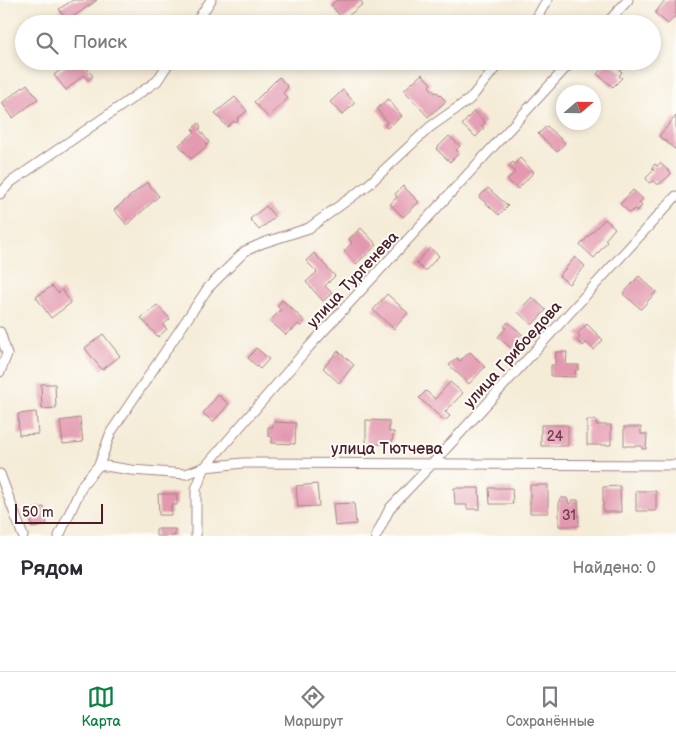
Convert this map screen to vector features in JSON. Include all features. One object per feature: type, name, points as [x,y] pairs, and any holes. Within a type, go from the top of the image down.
[{"type":"street","points":[[202,15],[211,0]]},
{"type":"street","points":[[538,15],[547,0]]},
{"type":"street","points":[[614,15],[628,0]]},
{"type":"street","points":[[0,194],[11,182],[157,81],[164,70]]},
{"type":"street","points":[[59,536],[83,484],[99,465],[111,432],[208,288],[245,252],[263,243],[309,228],[368,185],[430,127],[470,99],[494,70]]},
{"type":"street","name":"улица Тургенева","points":[[196,536],[196,489],[205,467],[308,348],[564,70]]},
{"type":"street","name":"улица Грибоедова","points":[[376,536],[390,508],[676,196]]},
{"type":"street","points":[[0,332],[7,354],[0,372]]},
{"type":"street","name":"улица Тютчева","points":[[99,465],[131,470],[186,474],[205,467],[243,463],[676,465]]},
{"type":"street","points":[[0,474],[23,536]]},
{"type":"building","points":[[73,0],[97,0],[76,15],[63,15],[59,9]]},
{"type":"building","points":[[337,0],[360,0],[363,4],[349,15],[339,15],[331,5]]},
{"type":"building","points":[[665,0],[676,0],[676,15],[668,24],[661,18],[661,15],[655,13]]},
{"type":"building","points":[[60,70],[88,70],[93,76],[88,80],[84,75],[66,90],[54,75]]},
{"type":"building","points":[[600,70],[619,70],[622,72],[619,76],[622,78],[613,87],[597,74]]},
{"type":"building","points":[[422,74],[431,84],[429,86],[435,93],[437,92],[446,101],[428,117],[404,90]]},
{"type":"building","points":[[279,77],[288,87],[283,93],[288,98],[268,117],[254,102]]},
{"type":"building","points":[[27,84],[38,99],[13,118],[2,103]]},
{"type":"building","points":[[343,90],[355,103],[342,115],[330,102]]},
{"type":"building","points":[[235,97],[247,111],[237,119],[236,123],[234,121],[227,127],[215,113]]},
{"type":"building","points":[[388,99],[402,116],[387,128],[385,125],[387,122],[377,109]]},
{"type":"building","points":[[474,111],[485,122],[482,126],[484,128],[476,137],[462,125]]},
{"type":"building","points":[[676,116],[676,150],[659,136]]},
{"type":"building","points":[[199,123],[201,128],[199,129],[209,142],[207,146],[191,159],[179,145],[195,132],[192,129]]},
{"type":"building","points":[[547,126],[565,143],[557,152],[538,134]]},
{"type":"building","points":[[449,136],[460,146],[456,150],[459,153],[450,162],[436,149]]},
{"type":"building","points":[[520,158],[534,172],[518,189],[507,180],[515,172],[509,166],[513,162],[515,164]]},
{"type":"building","points":[[660,163],[671,174],[660,184],[653,181],[649,183],[646,178],[654,170],[652,168],[655,164],[657,166]]},
{"type":"building","points":[[147,182],[159,196],[127,225],[114,210]]},
{"type":"building","points":[[403,186],[419,202],[403,217],[390,204],[397,197],[395,194]]},
{"type":"building","points":[[488,188],[508,206],[499,215],[479,197]]},
{"type":"building","points":[[633,190],[643,199],[639,203],[642,206],[637,211],[634,209],[630,213],[620,204]]},
{"type":"building","points":[[266,206],[275,217],[259,230],[250,219]]},
{"type":"building","points":[[605,219],[615,228],[594,258],[580,245]]},
{"type":"building","points":[[361,228],[377,245],[356,264],[344,251],[352,243],[349,239]]},
{"type":"building","points":[[430,248],[439,256],[425,271],[416,263]]},
{"type":"building","points":[[314,253],[335,276],[325,286],[332,293],[323,301],[306,282],[317,272],[306,261]]},
{"type":"building","points":[[575,257],[585,266],[569,284],[559,276]]},
{"type":"building","points":[[639,276],[656,292],[641,309],[623,294]]},
{"type":"building","points":[[52,286],[58,293],[62,290],[71,303],[51,318],[36,297]]},
{"type":"building","points":[[387,294],[408,313],[394,329],[373,310]]},
{"type":"building","points":[[532,297],[546,310],[532,325],[518,312]]},
{"type":"building","points":[[282,300],[305,321],[300,326],[298,324],[292,331],[291,329],[286,335],[270,321],[281,310],[277,306]]},
{"type":"building","points":[[157,305],[170,319],[163,325],[167,329],[158,337],[141,318]]},
{"type":"building","points":[[508,322],[524,336],[512,349],[498,337],[506,328],[504,327]]},
{"type":"building","points":[[587,324],[603,340],[594,350],[586,343],[583,346],[577,341],[580,337],[577,334]]},
{"type":"building","points":[[103,334],[120,356],[102,370],[85,348]]},
{"type":"building","points":[[256,348],[269,359],[260,369],[248,358]]},
{"type":"building","points":[[338,351],[354,365],[339,383],[323,368]]},
{"type":"building","points":[[470,352],[485,367],[469,384],[449,365],[457,358],[460,361]]},
{"type":"building","points":[[556,352],[567,352],[566,365],[579,365],[578,370],[575,370],[575,377],[551,376],[551,365],[555,365]]},
{"type":"building","points":[[450,382],[463,393],[445,412],[450,416],[445,421],[419,398],[426,391],[435,399]]},
{"type":"building","points":[[41,384],[55,384],[56,408],[42,409]]},
{"type":"building","points":[[218,395],[229,404],[213,422],[203,413]]},
{"type":"building","points":[[36,412],[38,434],[19,435],[18,414]]},
{"type":"building","points":[[80,418],[83,442],[63,444],[60,421]]},
{"type":"building","points":[[366,420],[389,421],[389,432],[394,432],[392,442],[388,442],[388,444],[366,444]]},
{"type":"building","points":[[587,420],[596,420],[596,425],[611,425],[611,445],[587,445]]},
{"type":"building","points":[[273,422],[296,423],[295,444],[272,443],[272,437],[268,436],[268,427],[273,427]]},
{"type":"building","points":[[541,425],[568,425],[568,446],[541,446]]},
{"type":"building","points":[[624,427],[641,427],[641,434],[647,434],[646,449],[642,449],[642,446],[624,446]]},
{"type":"building","points":[[317,484],[319,506],[298,507],[296,486]]},
{"type":"building","points":[[530,485],[548,485],[548,513],[530,513]]},
{"type":"building","points":[[620,486],[621,512],[603,512],[603,487]]},
{"type":"building","points":[[454,488],[479,488],[480,509],[467,509],[467,505],[455,505]]},
{"type":"building","points":[[489,488],[512,488],[513,504],[490,504]]},
{"type":"building","points":[[636,491],[656,491],[656,511],[636,511]]},
{"type":"building","points":[[158,494],[177,494],[177,505],[171,505],[171,515],[159,515]]},
{"type":"building","points":[[561,498],[567,498],[569,504],[572,504],[572,500],[578,500],[579,526],[559,526],[559,501]]},
{"type":"building","points":[[354,503],[356,524],[335,526],[333,504]]},
{"type":"building","points":[[44,507],[47,525],[32,528],[29,509]]},
{"type":"building","points":[[156,529],[175,529],[175,536],[156,536]]}]
